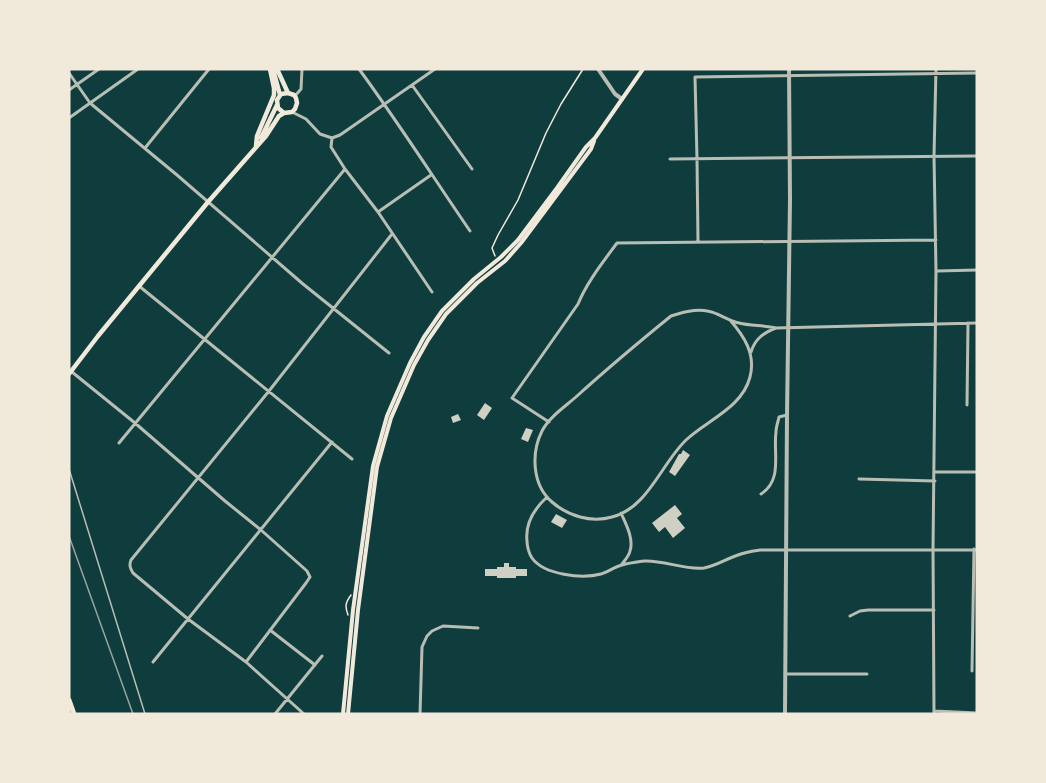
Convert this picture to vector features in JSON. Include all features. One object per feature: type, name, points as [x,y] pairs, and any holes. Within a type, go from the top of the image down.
[{"type":"highway","points":[[69,700],[74,714]]},
{"type":"main road","points":[[70,373],[208,202],[266,136],[279,116],[292,112],[297,105],[295,96],[288,93],[274,69]]},
{"type":"main road","points":[[256,146],[257,136],[274,95],[274,69]]},
{"type":"main road","points":[[256,146],[280,95],[274,69]]},
{"type":"main road","points":[[348,714],[354,640],[377,467],[391,418],[414,365],[446,314],[477,283],[505,261],[591,149],[595,138],[643,69]]},
{"type":"main road","points":[[280,95],[288,93]]},
{"type":"main road","points":[[277,105],[284,113]]},
{"type":"main road","points":[[342,714],[353,610],[373,466],[387,416],[414,354],[442,311],[474,279],[523,237]]},
{"type":"street","points":[[69,90],[99,69]]},
{"type":"street","points":[[69,118],[138,69]]},
{"type":"street","points":[[146,148],[209,69]]},
{"type":"street","points":[[295,96],[301,89],[302,69]]},
{"type":"street","points":[[359,69],[470,231]]},
{"type":"street","points":[[292,112],[306,119],[320,134],[332,138],[340,135],[435,69]]},
{"type":"street","points":[[598,69],[622,99]]},
{"type":"street","points":[[785,714],[789,69]]},
{"type":"street","points":[[936,69],[934,713],[977,713]]},
{"type":"street","points":[[69,73],[90,103],[146,148],[272,258],[389,353]]},
{"type":"street","points":[[698,242],[695,77],[977,73]]},
{"type":"street","points":[[412,85],[472,169]]},
{"type":"street","points":[[332,138],[331,147],[345,169],[378,212],[432,292]]},
{"type":"street","points":[[670,159],[977,156]]},
{"type":"street","points":[[119,443],[345,169]]},
{"type":"street","points":[[378,212],[431,175]]},
{"type":"street","points":[[304,714],[246,662],[188,619],[133,573],[129,566],[131,560],[269,391],[392,234]]},
{"type":"street","points":[[549,422],[512,398],[578,304],[599,267],[617,243],[936,240]]},
{"type":"street","points":[[936,271],[977,270]]},
{"type":"street","points":[[139,286],[352,459]]},
{"type":"street","points":[[730,320],[747,342],[752,361],[750,377],[737,399],[687,439],[642,498],[621,513],[598,520],[584,519],[554,504],[543,491],[535,465],[535,452],[543,429],[607,370],[671,316],[700,310],[715,313],[739,323],[776,328],[977,323]]},
{"type":"street","points":[[967,405],[968,323]]},
{"type":"street","points":[[751,352],[754,343],[768,331],[776,328]]},
{"type":"street","points":[[70,373],[135,423],[307,571],[310,577],[246,662]]},
{"type":"street","points":[[762,494],[767,490],[776,472],[776,432],[779,417],[787,415]]},
{"type":"street","points":[[153,662],[332,442]]},
{"type":"street","points":[[935,472],[977,472]]},
{"type":"street","points":[[858,479],[934,481]]},
{"type":"street","points":[[547,497],[533,512],[528,522],[527,546],[532,558],[541,567],[567,575],[602,574],[622,565],[645,561],[702,568],[760,550],[975,549],[972,671]]},
{"type":"street","points":[[621,513],[628,530],[631,548],[622,565]]},
{"type":"street","points":[[850,616],[868,610],[934,610]]},
{"type":"street","points":[[420,714],[422,647],[427,636],[443,626],[478,628]]},
{"type":"street","points":[[270,630],[315,665]]},
{"type":"street","points":[[275,714],[322,656]]},
{"type":"street","points":[[786,674],[867,674]]},
{"type":"lane","points":[[69,469],[145,714]]},
{"type":"path","points":[[493,260],[496,258],[492,248],[518,200],[546,133],[583,69]]},
{"type":"path","points":[[350,620],[345,608],[346,601],[353,591]]},
{"type":"building","points":[[485,403],[492,408],[484,420],[477,415]]},
{"type":"building","points":[[458,414],[461,420],[453,423],[451,417]]},
{"type":"building","points":[[526,428],[533,430],[528,442],[521,439]]},
{"type":"building","points":[[683,450],[690,455],[675,476],[669,472]]},
{"type":"building","points":[[675,505],[682,514],[677,518],[685,528],[673,538],[665,527],[659,532],[652,523]]},
{"type":"building","points":[[556,514],[567,520],[562,528],[551,522]]},
{"type":"building","points":[[504,563],[509,563],[509,567],[516,567],[516,569],[527,569],[527,576],[497,578],[497,576],[485,576],[485,569],[504,567]]},
{"type":"railway","points":[[69,536],[133,714]]}]
